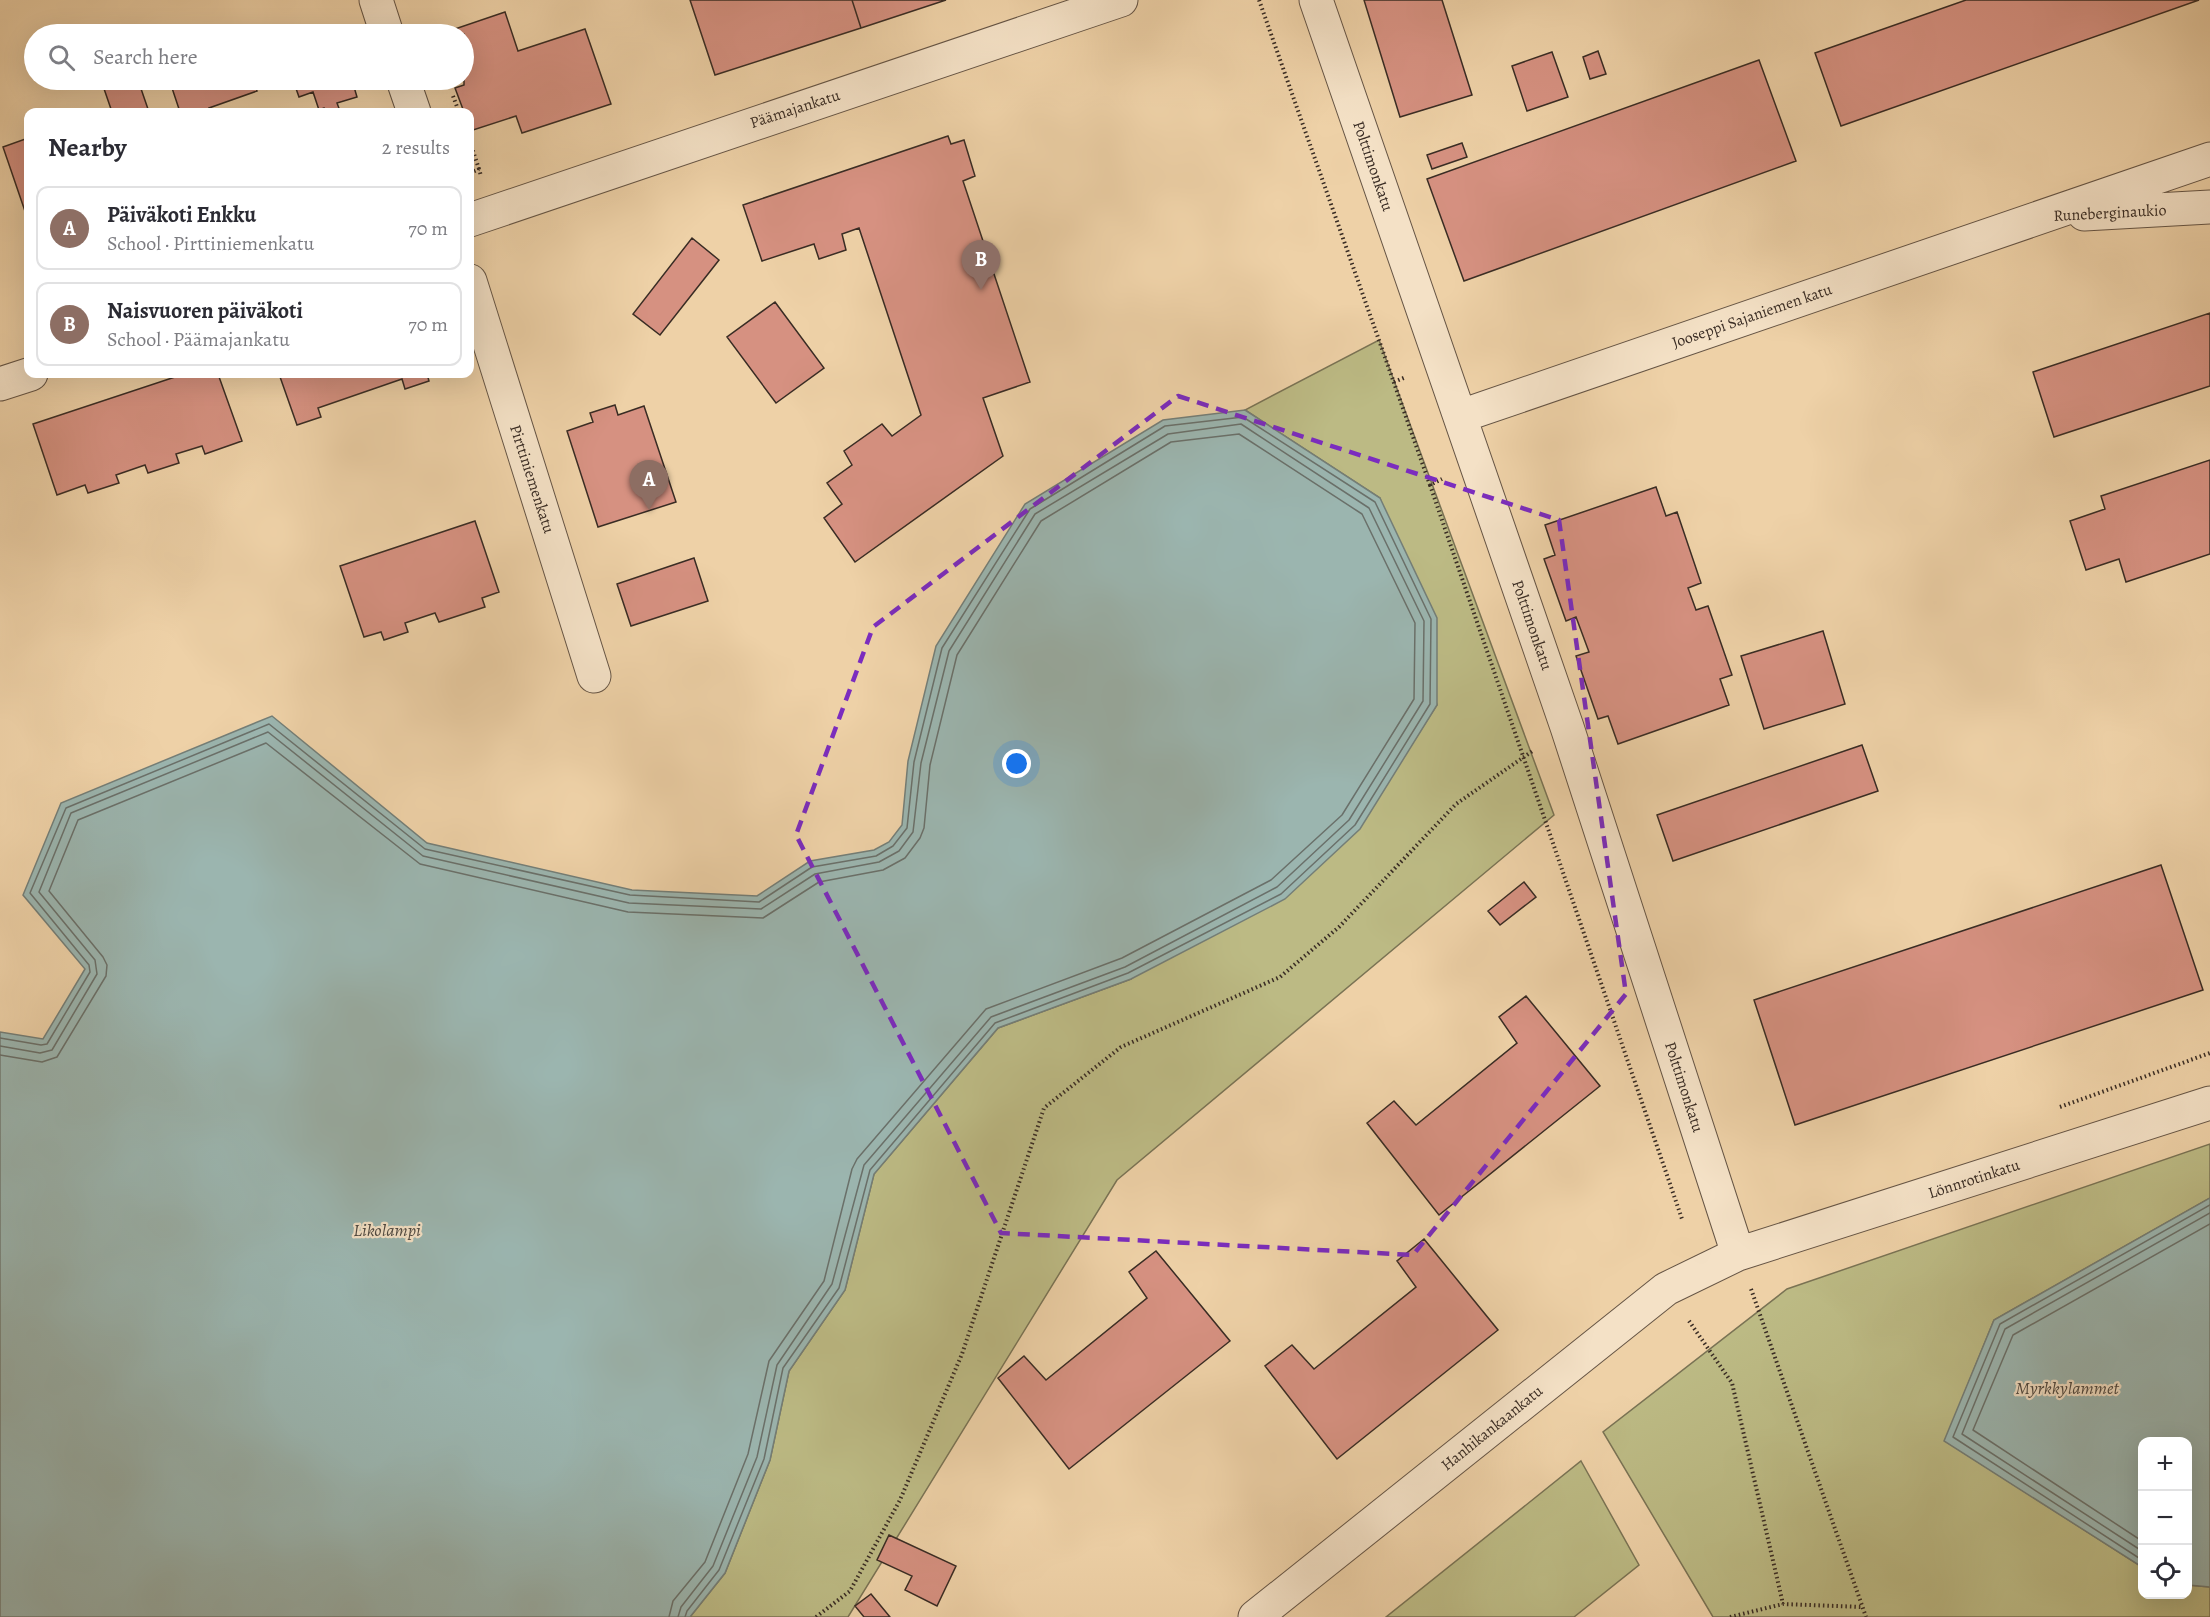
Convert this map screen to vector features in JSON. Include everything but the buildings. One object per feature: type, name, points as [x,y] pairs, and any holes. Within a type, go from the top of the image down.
[{"type":"street","points":[[376,0],[384,24]]},
{"type":"street","name":"Päämajankatu","points":[[474,219],[1121,0]]},
{"type":"street","name":"Polttimonkatu","points":[[1316,0],[1567,727],[1738,1254]]},
{"type":"street","points":[[406,90],[413,108]]},
{"type":"street","name":"Runeberginaukio","points":[[2043,216],[2210,159]]},
{"type":"street","name":"Runeberginaukio","points":[[2043,216],[2210,207]]},
{"type":"street","name":"Jooseppi Sajaniemen katu","points":[[1461,416],[2043,216]]},
{"type":"street","name":"Pirttiniemenkatu","points":[[474,294],[594,676]]},
{"type":"street","points":[[0,384],[24,376]]},
{"type":"street","name":"Lönnrotinkatu","points":[[1738,1254],[2210,1103]]},
{"type":"street","name":"Hanhikankaankatu","points":[[1255,1617],[1666,1288],[1738,1254]]},
{"type":"path","points":[[1259,0],[1394,382]]},
{"type":"path","points":[[474,154],[479,169]]},
{"type":"path","points":[[1430,484],[1686,1229]]},
{"type":"path","points":[[816,1617],[850,1591],[900,1500],[962,1354],[1044,1108],[1121,1047],[1280,976],[1339,927],[1456,804],[1567,727]]},
{"type":"path","points":[[1738,1254],[1866,1617]]},
{"type":"path","points":[[1666,1288],[1732,1383],[1783,1604]]},
{"type":"path","points":[[1730,1617],[1783,1604],[1862,1607]]},
{"type":"highlighted area","points":[[1178,396],[1559,520],[1626,994],[1413,1255],[1001,1233],[796,835],[873,627]]},
{"type":"shaded area","points":[[1379,340],[1554,815],[1117,1180],[848,1617],[690,1617],[725,1573],[770,1460],[789,1371],[845,1290],[874,1174],[998,1028],[1131,979],[1401,761],[1437,705],[1380,498],[1245,410]]},
{"type":"shaded area","points":[[2210,1144],[2210,1198],[1994,1320],[1945,1441],[2138,1564],[2138,1599],[2192,1599],[2192,1585],[2210,1587],[2210,1617],[1713,1617],[1603,1432],[1787,1289]]},
{"type":"shaded area","points":[[1581,1461],[1639,1565],[1574,1617],[1386,1617]]},
{"type":"water","name":"Likolampi","points":[[1245,410],[1380,498],[1437,618],[1437,705],[1360,829],[1285,899],[1131,979],[998,1028],[874,1174],[845,1290],[789,1371],[770,1460],[725,1573],[690,1617],[0,1617],[0,1032],[43,1039],[85,969],[23,895],[61,803],[272,716],[427,843],[632,890],[757,896],[810,861],[874,850],[889,842],[902,825],[908,761],[936,646],[1025,504],[1163,420]]},
{"type":"water","name":"Myrkkylammet","points":[[2210,1198],[2210,1587],[2192,1585],[2192,1437],[2138,1437],[2138,1564],[1944,1441],[1994,1320]]},
{"type":"place","name":"Naisvuoren päiväkoti","points":[[981,290]]},
{"type":"place","name":"Päiväkoti Enkku","points":[[649,510]]}]
